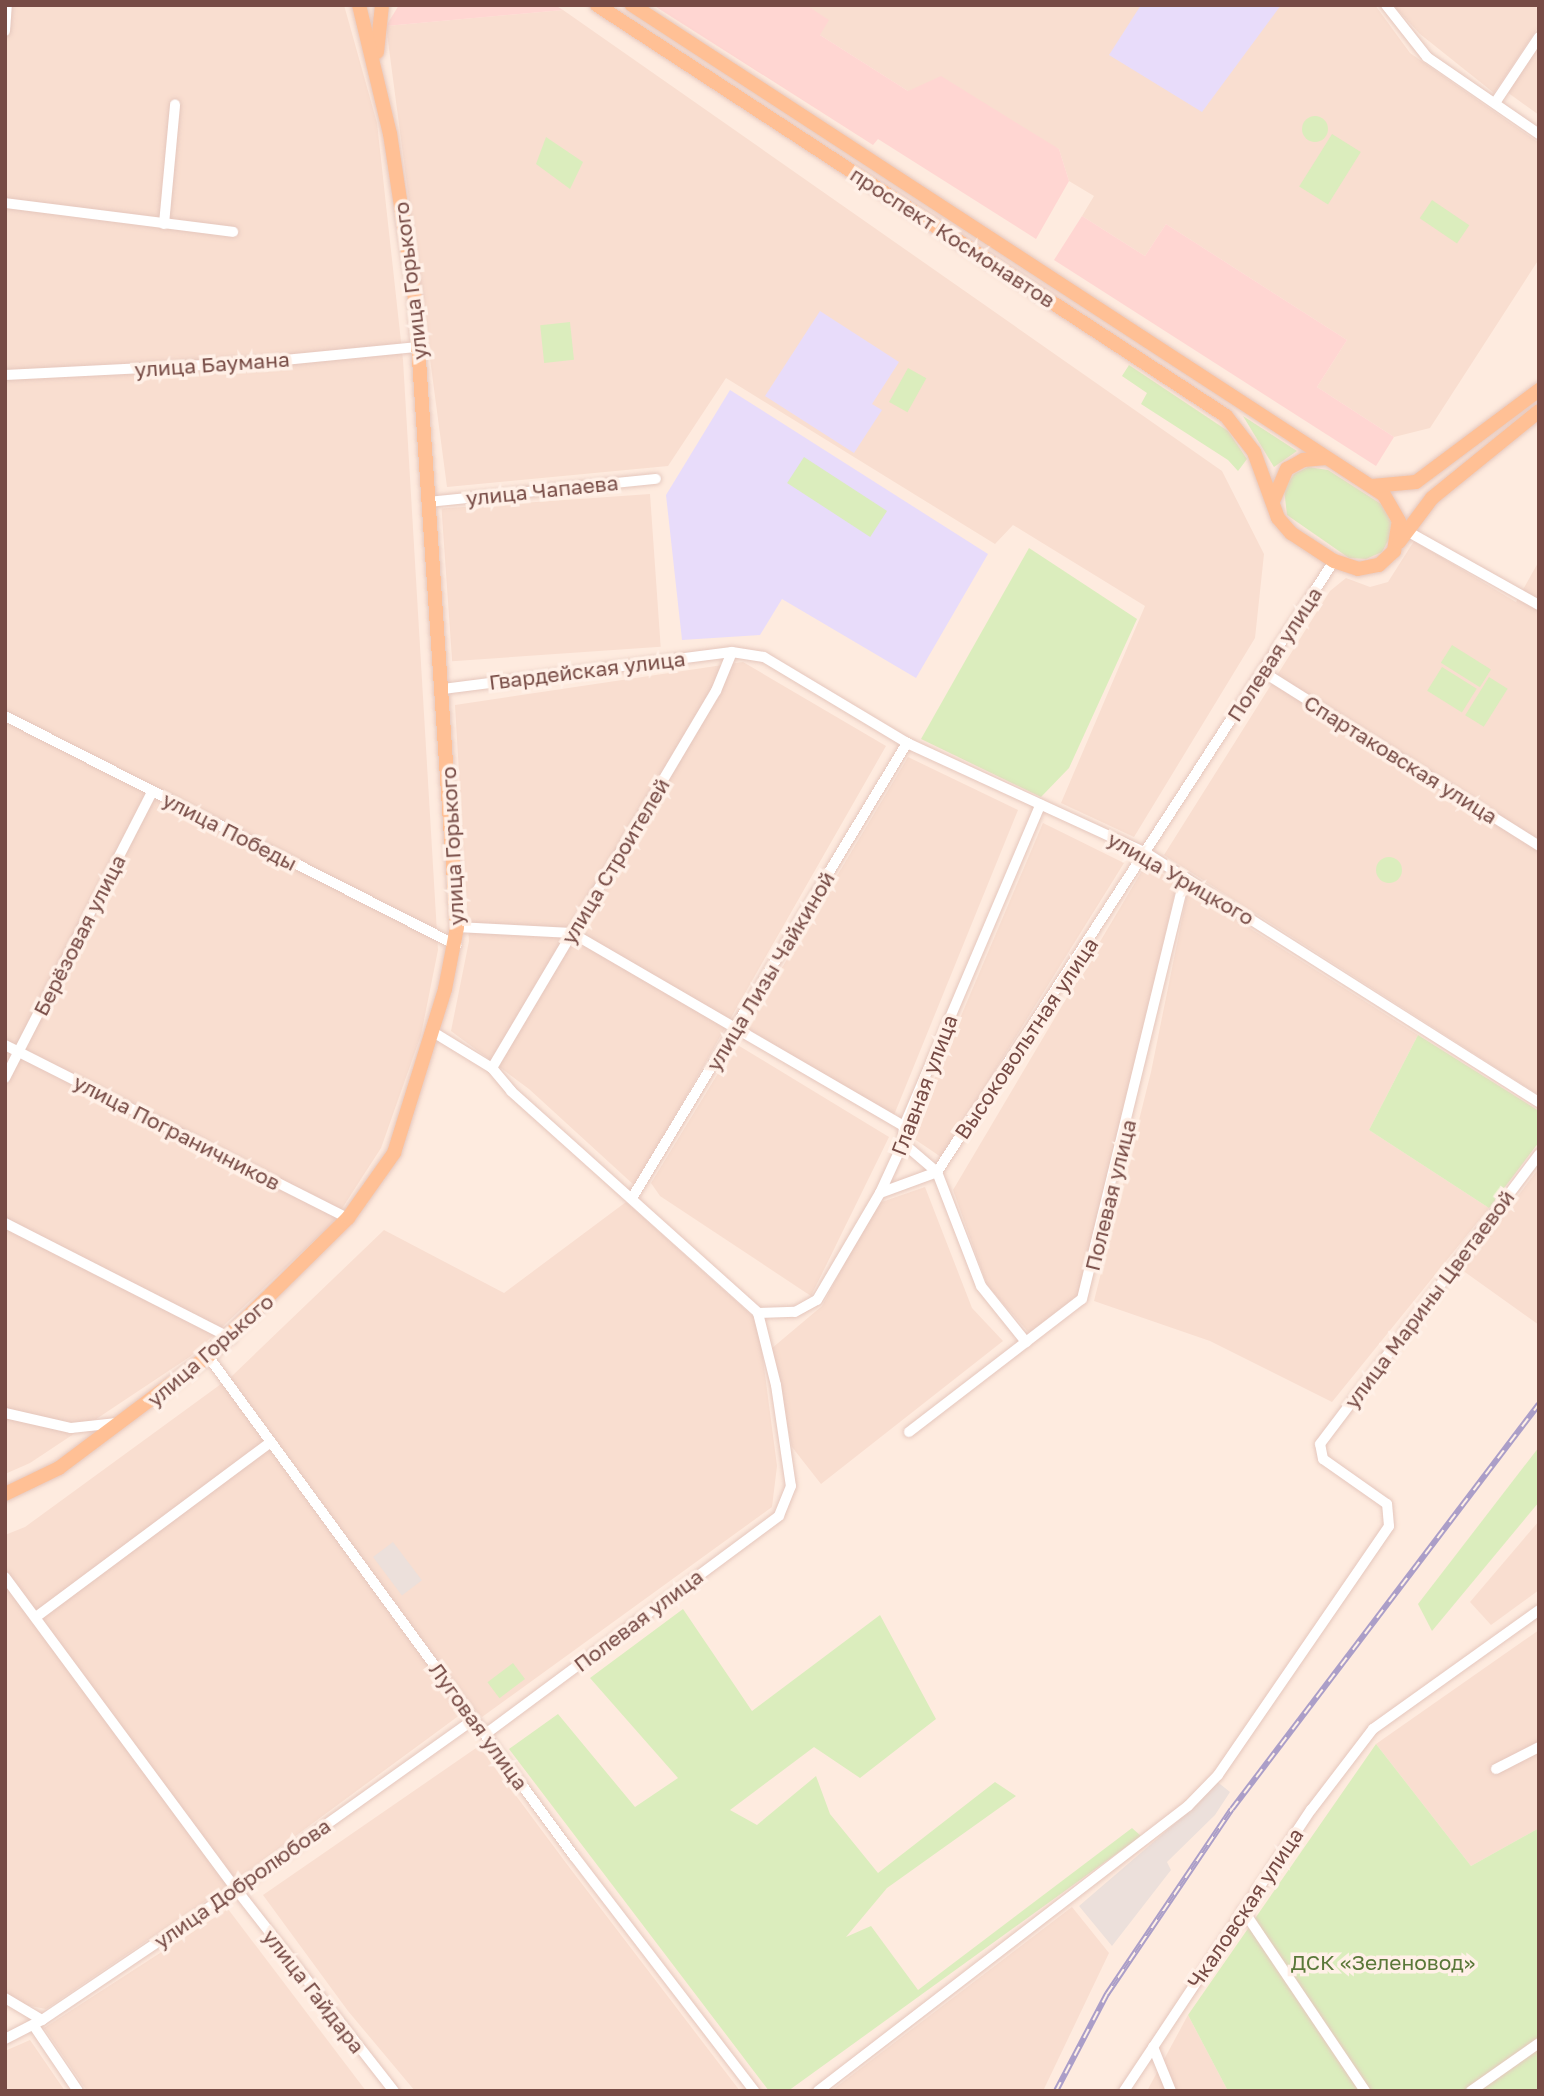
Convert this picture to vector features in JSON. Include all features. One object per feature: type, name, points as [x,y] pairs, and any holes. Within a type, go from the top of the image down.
[{"type":"main road","points":[[359,5],[381,95]]},
{"type":"main road","points":[[381,95],[376,33],[382,5]]},
{"type":"main road","name":"проспект Космонавтов","points":[[597,5],[1226,416],[1254,452],[1283,526],[1334,561],[1369,569],[1388,559],[1403,537],[1396,510],[1369,486],[632,5]]},
{"type":"main road","name":"улица Горького","points":[[5,1494],[59,1468],[124,1423],[231,1338],[348,1218],[394,1153],[433,1032],[456,945],[457,927],[418,347],[397,177],[381,95]]},
{"type":"main road","points":[[1369,486],[1390,488],[1416,481],[1539,390]]},
{"type":"main road","points":[[1403,537],[1432,498],[1539,411]]},
{"type":"main road","points":[[1273,500],[1287,469],[1303,460],[1326,458]]},
{"type":"street","points":[[5,30],[7,5]]},
{"type":"street","points":[[1387,5],[1427,57],[1539,134]]},
{"type":"street","points":[[1495,103],[1539,37]]},
{"type":"street","points":[[164,223],[174,105]]},
{"type":"street","points":[[5,203],[233,232]]},
{"type":"street","name":"улица Баумана","points":[[5,375],[264,362],[418,347]]},
{"type":"street","name":"улица Чапаева","points":[[428,502],[656,479]]},
{"type":"street","points":[[1403,537],[1539,606]]},
{"type":"street","name":"Полевая улица","points":[[1146,853],[1334,561]]},
{"type":"street","name":"Гвардейская улица","points":[[443,689],[732,652]]},
{"type":"street","name":"улица Урицкого","points":[[732,652],[764,657],[907,743],[1146,853],[1539,1102]]},
{"type":"street","name":"улица Строителей","points":[[492,1069],[716,691],[732,652]]},
{"type":"street","name":"Спартаковская улица","points":[[1263,673],[1539,846]]},
{"type":"street","name":"улица Победы","points":[[5,716],[456,945]]},
{"type":"street","name":"улица Лизы Чайкиной","points":[[632,1198],[907,743]]},
{"type":"street","name":"Берёзовая улица","points":[[5,1078],[152,792]]},
{"type":"street","name":"Главная улица","points":[[758,1313],[795,1312],[817,1300],[880,1193],[902,1143],[904,1126],[1040,805]]},
{"type":"street","name":"Высоковольтная улица","points":[[937,1172],[1146,853]]},
{"type":"street","name":"Полевая улица","points":[[909,1432],[1082,1299],[1091,1276],[1185,877]]},
{"type":"street","points":[[457,927],[572,933],[904,1126]]},
{"type":"street","points":[[433,1032],[492,1069],[511,1091],[758,1313]]},
{"type":"street","name":"улица Пограничников","points":[[5,1045],[348,1218]]},
{"type":"street","points":[[902,1143],[937,1172],[981,1286],[1026,1342]]},
{"type":"street","name":"улица Марины Цветаевой","points":[[818,2091],[1188,1806],[1218,1775],[1389,1526],[1387,1504],[1323,1459],[1320,1444],[1539,1154]]},
{"type":"street","points":[[880,1193],[937,1172]]},
{"type":"street","points":[[5,1223],[231,1338]]},
{"type":"street","name":"Полевая улица","points":[[485,1734],[779,1516],[788,1503],[791,1486],[778,1401],[758,1313]]},
{"type":"street","name":"Луговая улица","points":[[208,1356],[485,1734],[754,2091]]},
{"type":"street","points":[[5,1413],[71,1428],[124,1423]]},
{"type":"street","points":[[36,1617],[271,1442]]},
{"type":"street","name":"улица Гайдара","points":[[5,1577],[236,1889],[394,2091]]},
{"type":"street","name":"Чкаловская улица","points":[[1124,2091],[1243,1910],[1373,1730],[1539,1609]]},
{"type":"street","name":"улица Добролюбова","points":[[5,2039],[38,2023],[236,1889],[474,1719]]},
{"type":"street","points":[[1496,1769],[1539,1747]]},
{"type":"street","points":[[1243,1910],[1365,2091]]},
{"type":"street","points":[[5,1998],[38,2023],[78,2091]]},
{"type":"street","points":[[1471,2091],[1539,2043]]},
{"type":"street","points":[[1153,2047],[1171,2091]]},
{"type":"shaded area","points":[[5,5],[344,5],[377,123],[403,360],[438,950],[421,1035],[381,1148],[332,1224],[191,1356],[30,1463],[5,1474]]},
{"type":"shaded area","points":[[399,5],[555,5],[563,10],[386,26]]},
{"type":"shaded area","points":[[653,5],[806,5],[829,20],[820,35],[908,91],[941,76],[1059,149],[1069,181],[1036,239],[878,139],[873,145]]},
{"type":"shaded area","points":[[806,5],[1375,5],[1410,53],[1539,143],[1539,259],[1430,428],[1394,437],[1317,387],[1347,340],[1166,224],[1145,256],[1082,216],[1094,196],[1069,181],[1059,149],[908,91],[820,35]]},
{"type":"shaded area","points":[[1141,5],[1281,5],[1202,112],[1109,55]]},
{"type":"shaded area","points":[[1393,5],[1539,5],[1539,26],[1494,93],[1420,34]]},
{"type":"shaded area","points":[[563,10],[1222,471],[1264,554],[1255,638],[1134,837],[1061,803],[1145,606],[1013,525],[995,544],[726,378],[668,466],[447,487],[386,26]]},
{"type":"shaded area","points":[[1539,45],[1539,115],[1507,92]]},
{"type":"shaded area","points":[[1082,216],[1145,256],[1166,224],[1347,340],[1317,387],[1394,437],[1376,466],[1054,260]]},
{"type":"shaded area","points":[[820,311],[899,362],[872,404],[882,410],[854,453],[765,396]]},
{"type":"shaded area","points":[[730,390],[988,554],[916,678],[782,599],[760,635],[682,640],[666,495]]},
{"type":"shaded area","points":[[650,494],[661,647],[452,661],[442,509]]},
{"type":"shaded area","points":[[1414,541],[1516,602],[1539,561],[1539,1095],[1164,855],[1330,591],[1346,578],[1370,587],[1388,582]]},
{"type":"shaded area","points":[[743,662],[886,746],[635,1186],[529,1089],[451,1031],[469,941],[455,705]]},
{"type":"shaded area","points":[[908,757],[1018,810],[894,1115],[746,1028]]},
{"type":"shaded area","points":[[1043,823],[1124,863],[941,1157],[910,1136]]},
{"type":"shaded area","points":[[1146,864],[1177,883],[1086,1278],[1080,1295],[1030,1334],[987,1285],[953,1190]]},
{"type":"shaded area","points":[[1188,889],[1418,1035],[1369,1130],[1489,1208],[1332,1402],[1210,1341],[1094,1301],[1151,1072]]},
{"type":"shaded area","points":[[736,1044],[889,1137],[811,1296],[660,1196],[651,1183]]},
{"type":"shaded area","points":[[1539,1168],[1539,1325],[1462,1270]]},
{"type":"shaded area","points":[[925,1187],[972,1308],[1003,1341],[821,1484],[792,1447],[771,1349],[822,1306],[876,1204]]},
{"type":"shaded area","points":[[626,1202],[758,1321],[777,1466],[772,1507],[482,1717],[472,1706],[226,1887],[46,2009],[5,2001],[5,1535],[25,1527],[232,1376],[384,1230],[504,1293]]},
{"type":"shaded area","points":[[1539,1521],[1539,1590],[1491,1625],[1470,1602]]},
{"type":"shaded area","points":[[393,1542],[422,1580],[402,1595],[373,1557]]},
{"type":"shaded area","points":[[1539,1630],[1539,1828],[1471,1866],[1376,1744]]},
{"type":"shaded area","points":[[479,1746],[740,2091],[415,2091],[348,2011],[263,1895]]},
{"type":"shaded area","points":[[1215,1780],[1230,1792],[1215,1815],[1167,1862],[1171,1870],[1112,1946],[1079,1906],[1193,1808]]},
{"type":"shaded area","points":[[1072,1907],[1109,1953],[1043,2091],[831,2091]]},
{"type":"shaded area","points":[[228,1909],[366,2091],[87,2091],[44,2028]]},
{"type":"shaded area","points":[[1188,2015],[1228,2091],[1147,2091]]},
{"type":"shaded area","points":[[30,2040],[65,2091],[5,2091],[5,2051]]},
{"type":"green space","points":[[1315,116],[1324,120],[1328,129],[1324,138],[1315,142],[1306,138],[1302,129],[1306,120]]},
{"type":"green space","points":[[1332,134],[1361,152],[1328,205],[1299,187]]},
{"type":"green space","points":[[546,137],[583,162],[570,189],[536,164]]},
{"type":"green space","points":[[1432,200],[1469,225],[1457,243],[1420,218]]},
{"type":"green space","points":[[570,322],[574,360],[544,363],[540,325]]},
{"type":"green space","points":[[1129,365],[1228,431],[1247,459],[1238,471],[1228,460],[1141,404],[1147,393],[1122,376]]},
{"type":"green space","points":[[908,368],[926,378],[907,412],[889,402]]},
{"type":"green space","points":[[1243,416],[1297,451],[1274,467]]},
{"type":"green space","points":[[804,457],[887,511],[870,537],[787,483]]},
{"type":"green space","points":[[1308,467],[1328,470],[1381,504],[1391,521],[1390,537],[1382,552],[1366,559],[1349,558],[1287,515],[1284,489],[1294,474]]},
{"type":"green space","points":[[1029,548],[1137,619],[1069,768],[1041,797],[921,739]]},
{"type":"green space","points":[[1452,645],[1491,669],[1480,687],[1441,663]]},
{"type":"green space","points":[[1442,667],[1477,689],[1462,712],[1427,691]]},
{"type":"green space","points":[[1489,677],[1508,689],[1484,727],[1465,715]]},
{"type":"green space","points":[[1389,857],[1398,861],[1402,870],[1398,879],[1389,883],[1380,879],[1376,870],[1380,861]]},
{"type":"green space","points":[[1418,1035],[1539,1111],[1539,1142],[1489,1208],[1369,1130]]},
{"type":"green space","points":[[1539,1447],[1539,1502],[1432,1631],[1418,1604]]},
{"type":"green space","points":[[683,1609],[752,1711],[880,1615],[936,1719],[860,1778],[814,1747],[730,1810],[757,1825],[816,1776],[830,1814],[878,1873],[995,1782],[1016,1796],[887,1888],[846,1937],[871,1926],[918,1990],[1132,1828],[1141,1836],[788,2091],[769,2091],[509,1749],[558,1714],[635,1807],[678,1778],[590,1678]]},
{"type":"green space","points":[[513,1663],[525,1679],[499,1698],[487,1682]]},
{"type":"green space","name":"ДСК «Зеленовод»","points":[[1376,1744],[1471,1866],[1539,1828],[1539,2091],[1228,2091],[1188,2015]]},
{"type":"railway","points":[[1056,2091],[1107,1994],[1232,1809],[1539,1404]]}]
